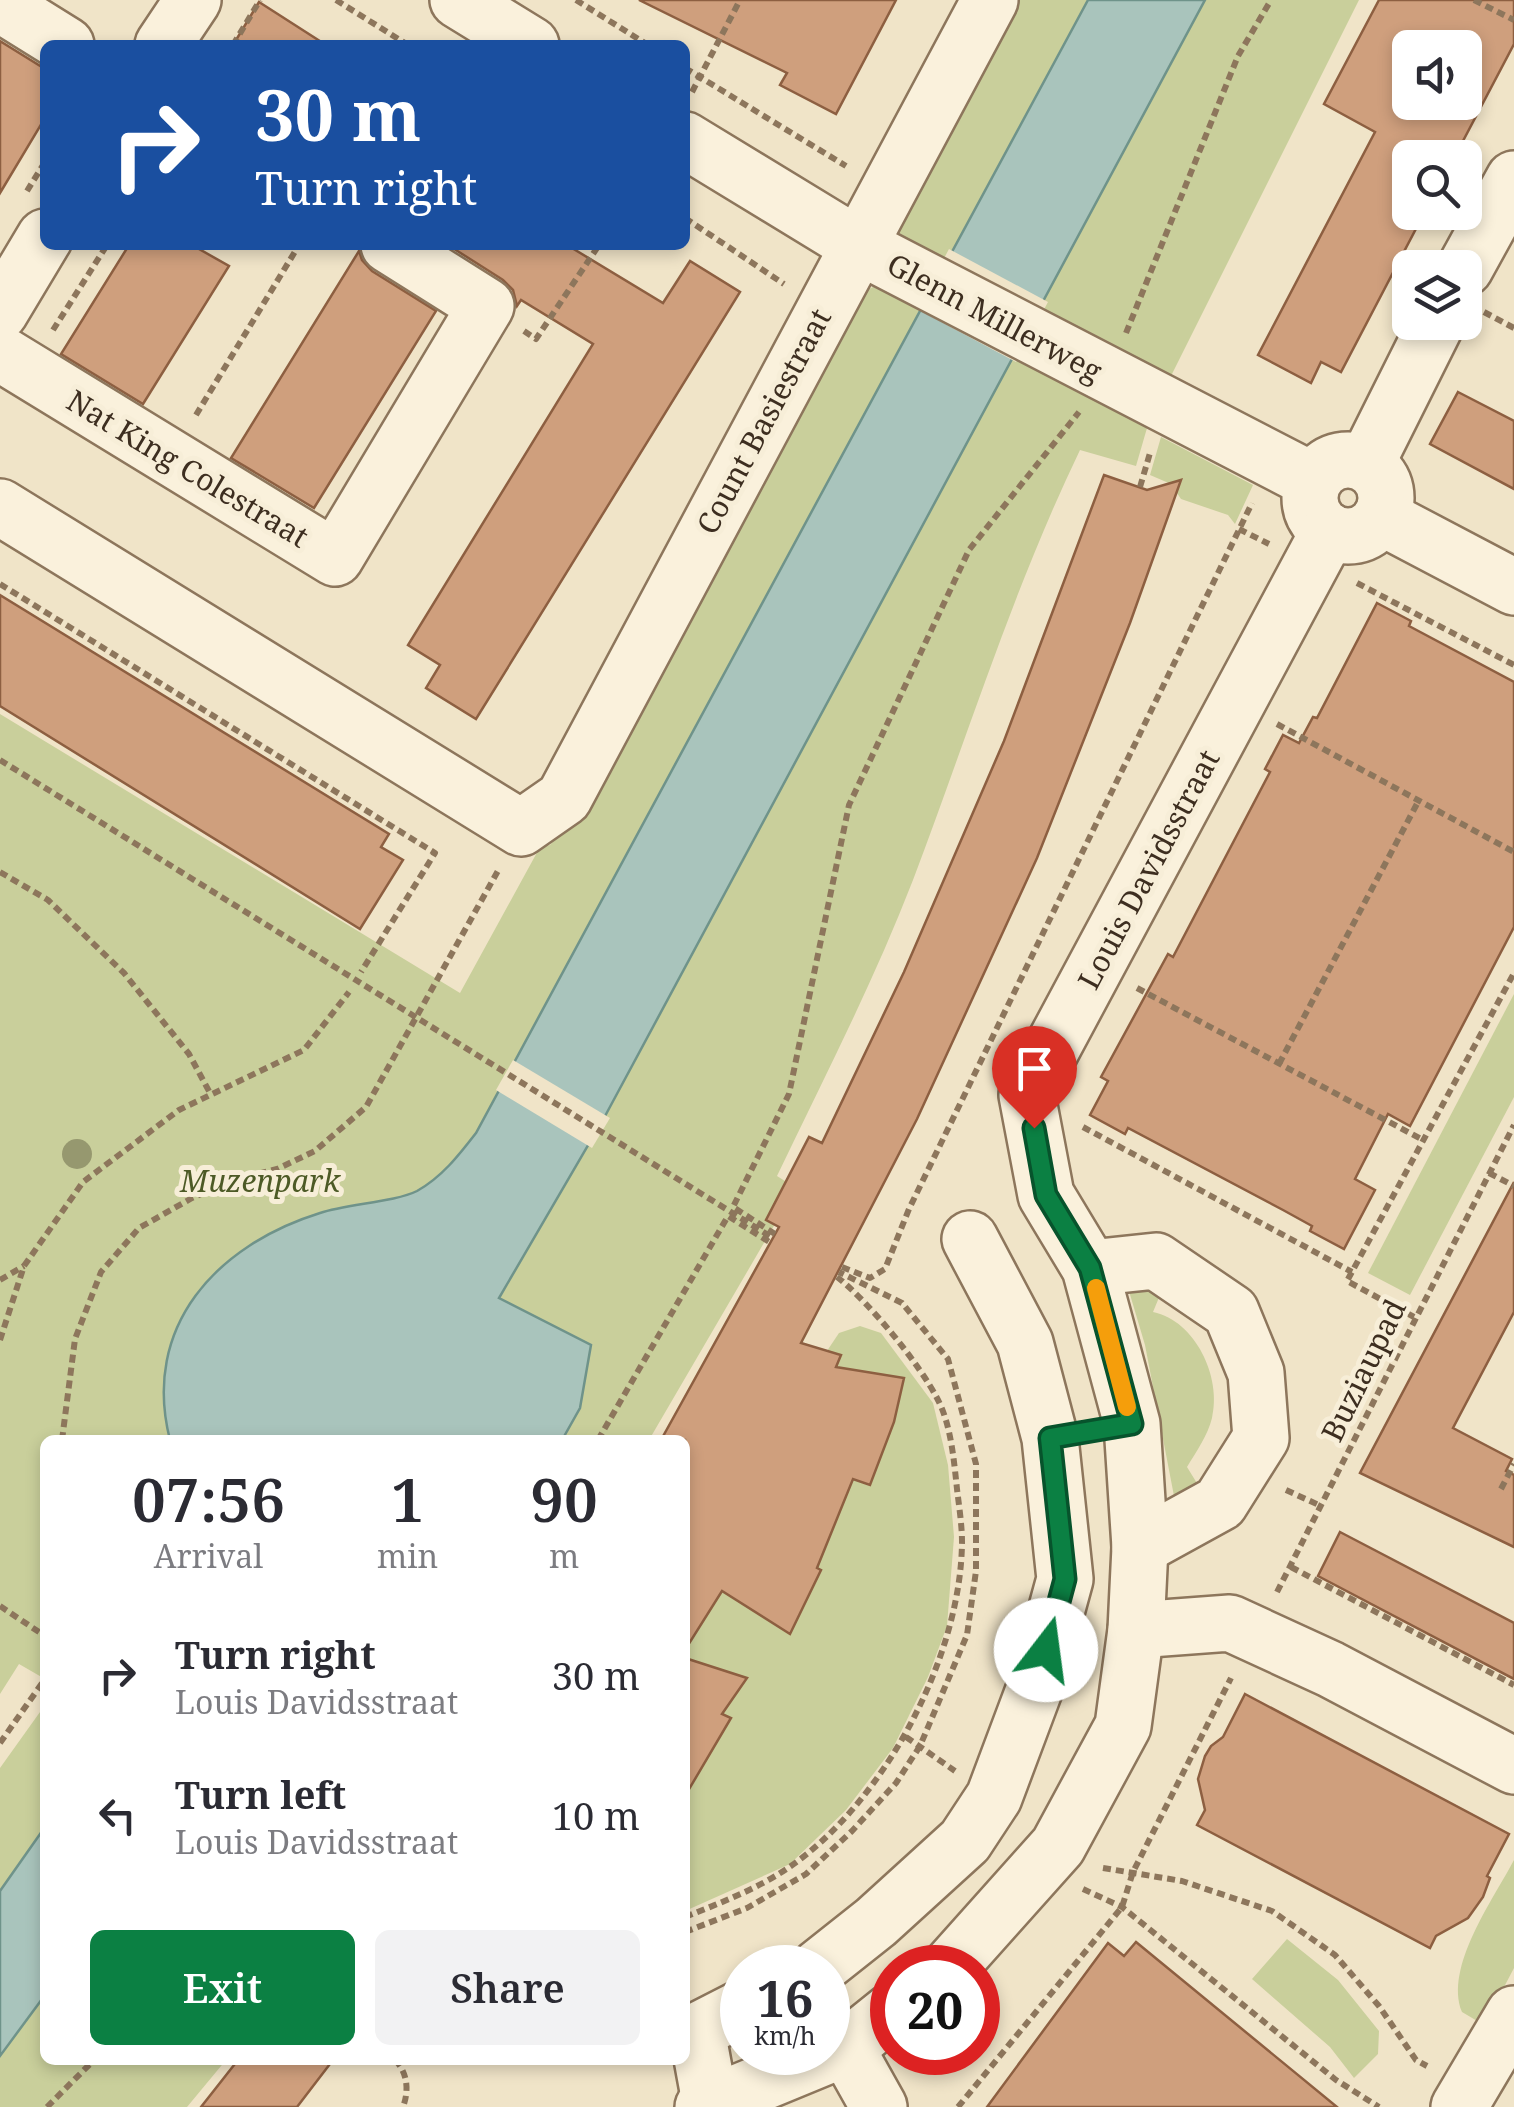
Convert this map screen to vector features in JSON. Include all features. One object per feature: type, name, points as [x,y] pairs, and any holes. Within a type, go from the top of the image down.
[{"type":"street","points":[[167,40],[193,0]]},
{"type":"street","points":[[458,0],[523,40]]},
{"type":"street","name":"Count Basiestraat","points":[[521,828],[564,798],[990,0]]},
{"type":"street","points":[[0,4],[58,40]]},
{"type":"street","name":"Glenn Millerweg","points":[[690,143],[859,246],[1085,364],[1321,506]]},
{"type":"street","points":[[1475,250],[1514,179]]},
{"type":"street","points":[[0,312],[40,246]]},
{"type":"street","points":[[397,250],[486,306]]},
{"type":"street","name":"Nat King Colestraat","points":[[0,353],[335,558],[486,306]]},
{"type":"street","points":[[1366,464],[1427,340]]},
{"type":"street","points":[[1336,461],[1366,464],[1378,474],[1386,503],[1371,528],[1358,535],[1343,536],[1321,506],[1322,469],[1336,461]]},
{"type":"street","name":"Louis Davidsstraat","points":[[969,1945],[1050,1854],[1123,1726],[1136,1630],[1140,1547],[1132,1424],[1090,1268],[1046,1195],[1027,1095],[1321,506]]},
{"type":"street","points":[[0,507],[521,828]]},
{"type":"street","points":[[1381,517],[1514,588]]},
{"type":"street","points":[[847,1945],[965,1841],[994,1797],[1036,1685],[1065,1579],[1050,1438],[1025,1343],[970,1239]]},
{"type":"street","points":[[1090,1268],[1156,1261],[1231,1312],[1256,1373],[1261,1438],[1220,1502],[1140,1547]]},
{"type":"street","points":[[1050,1438],[1132,1424]]},
{"type":"street","points":[[1136,1630],[1230,1624],[1330,1669],[1514,1766]]},
{"type":"street","points":[[1463,2101],[1514,2014]]},
{"type":"street","points":[[708,2024],[708,2106],[782,2075]]},
{"type":"street","points":[[850,2045],[870,2029]]},
{"type":"street","points":[[850,2055],[878,2107]]},
{"type":"path","points":[[235,40],[260,0]]},
{"type":"path","points":[[336,0],[400,40]]},
{"type":"path","points":[[576,0],[640,40]]},
{"type":"path","points":[[690,96],[740,0]]},
{"type":"path","points":[[773,1239],[733,1207],[790,1094],[848,806],[969,550],[1085,364],[1238,56],[1271,0]]},
{"type":"path","points":[[1474,0],[1514,20]]},
{"type":"path","points":[[690,71],[889,193]]},
{"type":"path","points":[[690,221],[822,310]]},
{"type":"path","points":[[169,458],[296,250]]},
{"type":"path","points":[[486,306],[536,339],[596,250]]},
{"type":"path","points":[[1140,487],[1152,442]]},
{"type":"path","points":[[839,1272],[870,1278],[886,1269],[908,1209],[1254,498]]},
{"type":"path","points":[[1348,598],[1357,582],[1514,665]]},
{"type":"path","points":[[0,584],[435,853],[361,972]]},
{"type":"path","points":[[1280,726],[1289,710]]},
{"type":"path","points":[[1270,720],[1514,852]]},
{"type":"path","points":[[0,760],[773,1239]]},
{"type":"path","points":[[1280,1064],[1419,800]]},
{"type":"path","points":[[63,1435],[74,1339],[102,1272],[139,1228],[219,1186],[277,1169],[302,1157],[341,1132],[366,1107],[521,828]]},
{"type":"path","points":[[0,872],[48,900],[124,973],[189,1054],[210,1093]]},
{"type":"path","name":"Buziaupad","points":[[1414,1317],[1347,1281],[1514,974]]},
{"type":"path","points":[[1132,985],[1423,1140]]},
{"type":"path","points":[[0,1340],[24,1266],[83,1182],[179,1110],[304,1050],[348,992]]},
{"type":"path","points":[[1080,1125],[1352,1272]]},
{"type":"path","name":"Buziaupad","points":[[1122,1907],[1133,1872],[1514,1125]]},
{"type":"path","points":[[1489,1172],[1514,1186]]},
{"type":"path","points":[[601,1435],[728,1216],[773,1239]]},
{"type":"path","points":[[0,1280],[24,1266]]},
{"type":"path","points":[[690,1915],[789,1867],[849,1814],[906,1737],[930,1687],[954,1606],[962,1542],[954,1458],[939,1401],[876,1314],[839,1272]]},
{"type":"path","points":[[690,1930],[747,1908],[806,1874],[896,1783],[920,1746],[968,1635],[976,1571],[976,1464],[948,1359],[902,1303],[839,1272]]},
{"type":"path","points":[[1501,1489],[1514,1464]]},
{"type":"path","points":[[1291,1567],[1514,1685]]},
{"type":"path","points":[[0,1606],[40,1633]]},
{"type":"path","points":[[0,1744],[40,1686]]},
{"type":"path","points":[[906,1737],[994,1797]]},
{"type":"path","points":[[1050,1854],[1109,1870],[1182,1880],[1272,1911],[1308,1934],[1346,1968],[1416,2060],[1463,2101]]},
{"type":"path","points":[[1050,1854],[1067,1881],[1122,1907],[1336,2080],[1379,2107]]},
{"type":"path","points":[[958,2107],[1122,1907]]},
{"type":"path","points":[[47,2107],[89,2065]]},
{"type":"path","points":[[400,2065],[409,2091],[403,2107]]},
{"type":"green space","points":[[1012,0],[1088,0],[947,263],[890,233]]},
{"type":"green space","points":[[1205,0],[1359,0],[1168,382],[1037,312]]},
{"type":"green space","name":"Muzenpark","points":[[877,285],[923,307],[533,1034],[621,1086],[1013,357],[1147,428],[1136,466],[1080,450],[1012,609],[898,918],[777,1176],[796,1188],[652,1435],[40,1435],[40,1676],[19,1664],[0,1694],[0,714],[460,993],[540,847],[550,845],[571,820],[863,292]]},
{"type":"green space","points":[[1161,437],[1253,485],[1235,524],[1228,515],[1181,499],[1171,484],[1150,475]]},
{"type":"green space","points":[[1514,994],[1514,1097],[1410,1295],[1368,1273]]},
{"type":"green space","points":[[1126,1281],[1165,1283],[1153,1312],[1168,1317],[1193,1339],[1213,1386],[1210,1424],[1187,1467],[1203,1493],[1178,1502],[1145,1345]]},
{"type":"green space","points":[[860,1326],[881,1333],[933,1403],[948,1465],[954,1537],[947,1626],[928,1677],[893,1748],[846,1810],[790,1864],[690,1909],[690,1556],[839,1333]]},
{"type":"green space","points":[[40,1712],[40,2065],[222,2065],[187,2107],[0,2107],[0,1768]]},
{"type":"green space","points":[[1514,1860],[1514,1968],[1484,2025],[1462,2012],[1458,1994],[1460,1975],[1473,1934]]},
{"type":"green space","points":[[1287,1939],[1338,1980],[1379,2031],[1378,2054],[1354,2078],[1330,2047],[1252,1979]]},
{"type":"water","points":[[1088,0],[1205,0],[604,1118],[499,1298],[591,1345],[580,1408],[565,1435],[169,1435],[164,1399],[167,1361],[178,1327],[195,1296],[220,1269],[249,1246],[283,1227],[331,1210],[417,1191],[442,1172],[476,1133]]},
{"type":"water","points":[[40,1834],[40,2002],[0,2056],[0,1891]]},
{"type":"pier","points":[[949,249],[1048,302],[1016,362],[917,309]]},
{"type":"pier","points":[[513,1060],[610,1118],[592,1148],[496,1090]]},
{"type":"building","points":[[639,0],[896,0],[836,114],[780,85],[787,73]]},
{"type":"building","points":[[1379,0],[1514,0],[1514,44],[1482,105],[1482,30],[1392,30],[1392,120],[1474,120],[1463,140],[1392,140],[1392,230],[1415,230],[1405,250],[1392,250],[1392,275],[1341,372],[1321,362],[1311,383],[1258,355],[1375,132],[1324,104]]},
{"type":"building","points":[[259,2],[318,40],[236,40]]},
{"type":"building","points":[[0,41],[40,66],[40,126],[0,193]]},
{"type":"building","points":[[126,250],[201,250],[229,266],[143,404],[61,354]]},
{"type":"building","points":[[456,250],[575,250],[663,303],[690,261],[740,292],[476,719],[426,688],[440,665],[408,645],[593,344],[521,300],[517,306],[513,290]]},
{"type":"building","points":[[359,251],[372,271],[436,311],[314,508],[231,458]]},
{"type":"building","points":[[1458,392],[1514,421],[1514,489],[1430,444]]},
{"type":"building","points":[[1104,475],[1147,490],[1181,480],[1130,623],[1037,858],[917,1119],[801,1343],[841,1355],[836,1367],[904,1378],[894,1422],[870,1485],[853,1479],[817,1568],[821,1570],[790,1634],[722,1591],[690,1642],[690,1435],[664,1435],[779,1227],[766,1220],[809,1137],[822,1143],[904,972],[1004,741]]},
{"type":"building","points":[[0,595],[389,834],[381,847],[403,860],[360,929],[0,706]]},
{"type":"building","points":[[1377,603],[1411,621],[1409,626],[1514,682],[1514,927],[1410,1126],[1388,1114],[1355,1179],[1375,1190],[1344,1249],[1310,1231],[1312,1226],[1128,1128],[1125,1134],[1090,1115],[1108,1081],[1101,1077],[1168,954],[1173,957],[1270,772],[1265,769],[1283,735],[1299,743],[1313,717],[1317,718]]},
{"type":"building","points":[[1514,1182],[1514,1312],[1453,1428],[1512,1459],[1506,1471],[1514,1475],[1514,1547],[1360,1473]]},
{"type":"building","points":[[1340,1532],[1514,1623],[1514,1679],[1318,1576]]},
{"type":"building","points":[[690,1660],[747,1678],[722,1714],[731,1718],[690,1788]]},
{"type":"building","points":[[1245,1694],[1509,1834],[1487,1876],[1490,1878],[1483,1897],[1468,1918],[1436,1936],[1430,1948],[1197,1825],[1205,1810],[1198,1779],[1205,1756],[1223,1737]]},
{"type":"building","points":[[1136,1942],[1337,2107],[987,2107],[1108,1943],[1124,1956]]},
{"type":"building","points":[[234,2065],[329,2065],[297,2107],[201,2107]]},
{"type":"slow traffic","points":[[1096,1288],[1127,1407]]},
{"type":"route","points":[[1034,1128],[1046,1195],[1090,1268],[1132,1424],[1050,1438],[1065,1579],[1046,1650]]}]
